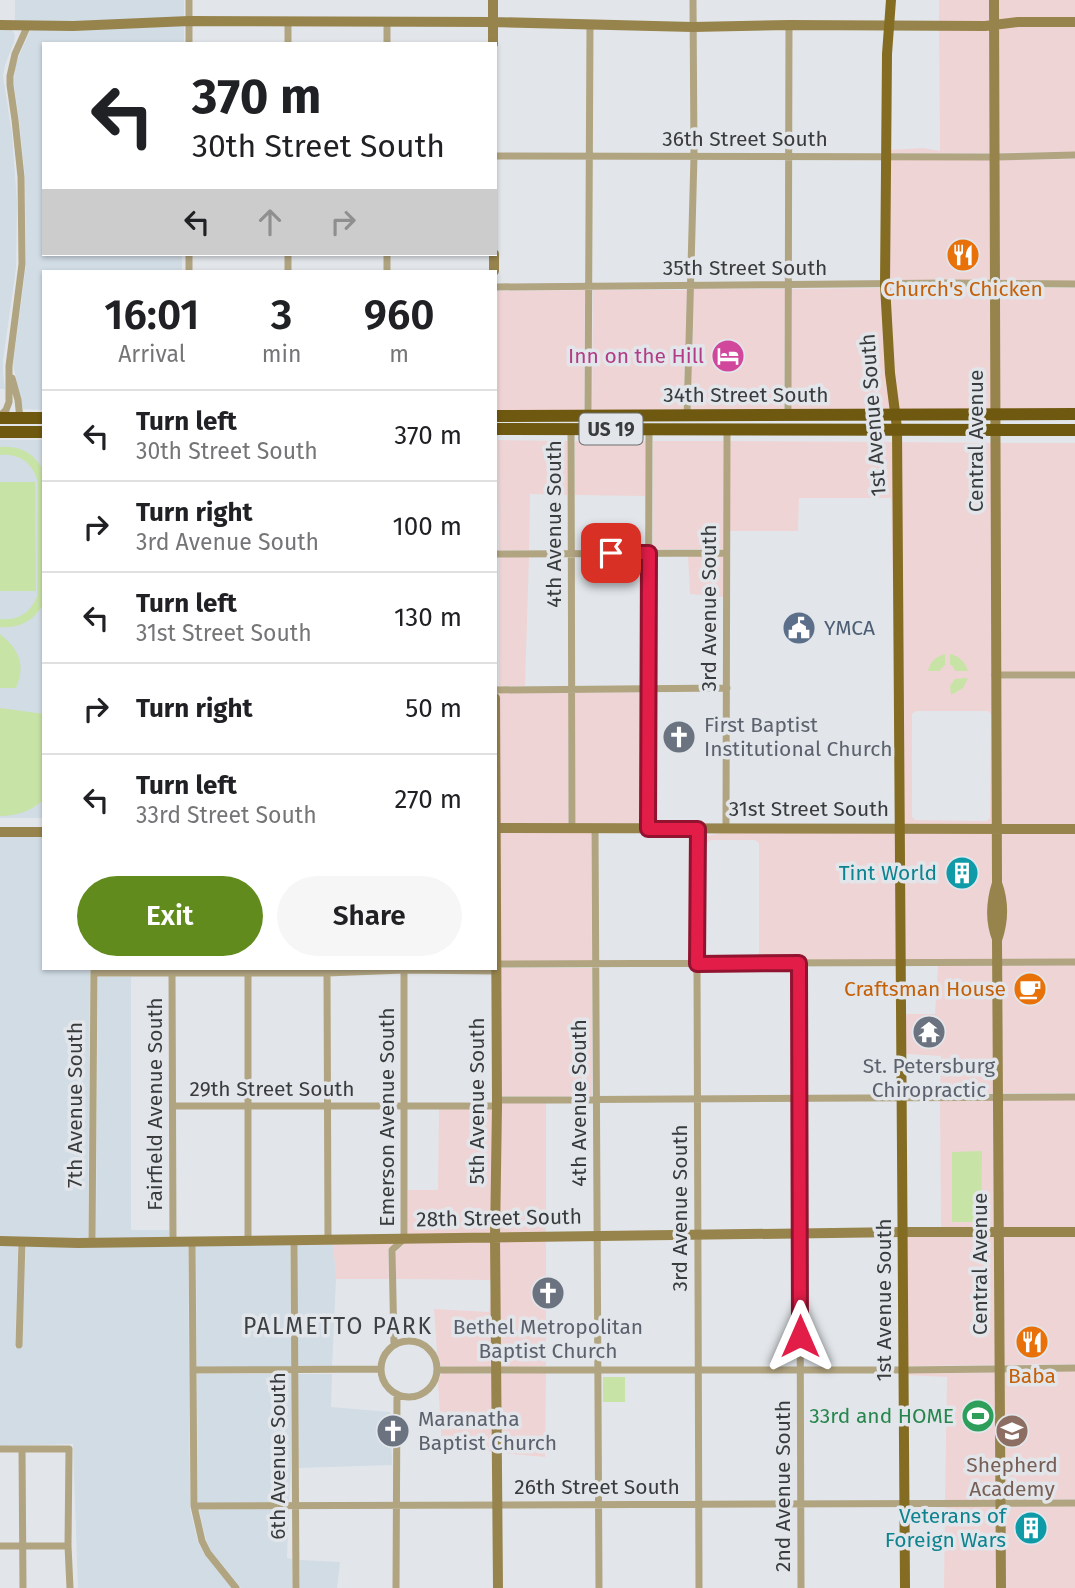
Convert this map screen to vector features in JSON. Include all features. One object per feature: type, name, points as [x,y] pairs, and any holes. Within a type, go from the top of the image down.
[{"type":"highway","points":[[810,429],[814,423],[844,423],[847,414]]},
{"type":"highway","points":[[633,429],[641,424],[677,424],[687,415]]},
{"type":"highway","points":[[727,429],[735,423],[776,423],[784,415]]},
{"type":"highway","name":"34th Street South","points":[[497,416],[996,415]]},
{"type":"highway","name":"US 19","points":[[996,415],[1075,415]]},
{"type":"highway","points":[[0,417],[42,418]]},
{"type":"highway","points":[[0,430],[20,419]]},
{"type":"highway","name":"34th Street South","points":[[497,429],[996,429]]},
{"type":"highway","name":"US 19","points":[[996,429],[1075,429]]},
{"type":"highway","points":[[0,430],[42,432]]},
{"type":"main road","name":"1st Avenue South","points":[[891,0],[887,54],[885,285],[890,373],[897,428],[905,1588]]},
{"type":"street","points":[[188,0],[189,42]]},
{"type":"street","points":[[493,0],[493,42]]},
{"type":"street","points":[[687,415],[694,156],[693,0]]},
{"type":"street","name":"Central Avenue","points":[[994,0],[995,675],[997,883],[1002,898],[1002,926],[998,940],[1001,1588]]},
{"type":"street","points":[[0,26],[189,21],[493,22],[693,27],[985,26],[1018,22],[1075,22]]},
{"type":"street","points":[[288,22],[288,42]]},
{"type":"street","points":[[387,23],[387,42]]},
{"type":"street","points":[[588,415],[590,25]]},
{"type":"street","points":[[784,415],[789,285],[789,25]]},
{"type":"street","points":[[0,417],[9,402],[9,366],[22,264],[20,165],[10,76],[15,54],[29,26]]},
{"type":"street","name":"36th Street South","points":[[497,156],[1075,155]]},
{"type":"street","name":"35th Street South","points":[[497,287],[1075,284]]},
{"type":"street","points":[[9,366],[20,419]]},
{"type":"street","name":"4th Avenue South","points":[[571,429],[572,828]]},
{"type":"street","points":[[648,829],[649,429]]},
{"type":"street","name":"3rd Avenue South","points":[[726,829],[727,429]]},
{"type":"street","points":[[497,554],[726,553]]},
{"type":"street","points":[[995,675],[1075,675]]},
{"type":"street","points":[[497,690],[727,688]]},
{"type":"street","name":"31st Street South","points":[[497,828],[1075,828]]},
{"type":"street","name":"4th Avenue South","points":[[595,828],[599,1588]]},
{"type":"street","name":"3rd Avenue South","points":[[698,829],[699,1588]]},
{"type":"street","points":[[0,832],[42,832]]},
{"type":"street","points":[[497,968],[1075,962]]},
{"type":"street","name":"2nd Avenue South","points":[[799,963],[802,1588]]},
{"type":"street","points":[[248,970],[248,1240]]},
{"type":"street","points":[[94,971],[327,970],[328,1239]]},
{"type":"street","name":"Emerson Avenue South","points":[[394,1345],[392,1250],[404,1238],[404,970]]},
{"type":"street","name":"5th Avenue South","points":[[496,970],[498,1588]]},
{"type":"street","name":"7th Avenue South","points":[[92,1242],[94,971]]},
{"type":"street","name":"Fairfield Avenue South","points":[[172,971],[173,1241]]},
{"type":"street","name":"29th Street South","points":[[173,1106],[404,1106],[596,1100],[1075,1097]]},
{"type":"street","name":"28th Street South","points":[[0,1241],[1075,1232]]},
{"type":"street","name":"6th Avenue South","points":[[294,1240],[296,1588]]},
{"type":"street","points":[[19,1345],[22,1241]]},
{"type":"street","points":[[192,1241],[194,1506],[202,1541],[208,1553],[236,1588]]},
{"type":"street","points":[[406,1340],[416,1341],[432,1351],[438,1370],[436,1379],[424,1393],[406,1397],[397,1394],[385,1384],[381,1369],[385,1354],[394,1345],[406,1340]]},
{"type":"street","points":[[438,1370],[1075,1368]]},
{"type":"street","points":[[193,1370],[381,1369]]},
{"type":"street","points":[[396,1588],[397,1394]]},
{"type":"street","points":[[0,1449],[69,1449],[69,1588]]},
{"type":"street","points":[[22,1449],[23,1588]]},
{"type":"street","name":"26th Street South","points":[[194,1506],[1075,1503]]},
{"type":"street","points":[[0,1546],[68,1546]]},
{"type":"shaded area","points":[[15,0],[184,0],[184,17],[15,22]]},
{"type":"shaded area","points":[[939,0],[990,0],[990,21],[939,23]]},
{"type":"shaded area","points":[[998,0],[1075,0],[1075,18],[998,20]]},
{"type":"shaded area","points":[[184,24],[184,42],[42,42],[42,256],[182,256],[182,270],[42,270],[42,410],[23,409],[13,365],[26,265],[25,177],[14,85],[15,67],[31,29]]},
{"type":"shaded area","points":[[1075,25],[1075,152],[998,153],[998,27]]},
{"type":"shaded area","points":[[0,28],[12,30],[15,35],[3,76],[12,134],[17,203],[16,268],[3,360],[5,389],[0,389]]},
{"type":"shaded area","points":[[990,28],[991,153],[889,153],[889,150],[923,148],[940,151],[939,30]]},
{"type":"shaded area","points":[[1075,159],[1075,281],[999,281],[998,160]]},
{"type":"shaded area","points":[[889,160],[991,160],[991,281],[889,281]]},
{"type":"shaded area","points":[[881,288],[891,411],[792,411],[792,289]]},
{"type":"shaded area","points":[[889,288],[991,288],[992,411],[899,411]]},
{"type":"shaded area","points":[[999,288],[1075,288],[1075,411],[1000,411]]},
{"type":"shaded area","points":[[694,289],[785,289],[784,411],[691,411]]},
{"type":"shaded area","points":[[585,290],[584,412],[498,412],[498,291]]},
{"type":"shaded area","points":[[593,290],[687,290],[683,411],[592,412]]},
{"type":"shaded area","points":[[0,440],[42,440],[42,818],[0,818]]},
{"type":"shaded area","points":[[498,440],[567,441],[567,495],[530,494],[529,550],[499,550]]},
{"type":"shaded area","points":[[575,441],[645,441],[645,496],[575,495]]},
{"type":"shaded area","points":[[653,441],[723,441],[723,549],[653,549]]},
{"type":"shaded area","points":[[730,441],[893,442],[895,693],[891,498],[799,498],[798,531],[730,531]]},
{"type":"shaded area","points":[[901,442],[992,443],[993,825],[904,825]],"holes":[[[916,711],[988,711],[991,714],[990,818],[987,821],[915,820],[912,817],[912,714]]]},
{"type":"shaded area","points":[[1000,443],[1075,443],[1075,672],[999,672]]},
{"type":"shaded area","points":[[688,556],[723,556],[723,597],[690,594]]},
{"type":"shaded area","points":[[499,557],[529,557],[525,686],[499,686]]},
{"type":"shaded area","points":[[999,679],[1075,679],[1075,825],[1001,825]]},
{"type":"shaded area","points":[[645,692],[644,825],[576,825],[576,693]]},
{"type":"shaded area","points":[[499,693],[568,693],[568,825],[500,825]]},
{"type":"shaded area","points":[[500,832],[591,832],[592,961],[500,961]]},
{"type":"shaded area","points":[[727,832],[897,832],[897,960],[701,960],[702,837]],"holes":[[[711,840],[755,840],[759,843],[759,955],[755,958],[711,959],[704,950],[704,850]]]},
{"type":"shaded area","points":[[904,832],[993,832],[993,883],[989,897],[988,926],[993,940],[994,959],[905,960]]},
{"type":"shaded area","points":[[1001,832],[1075,832],[1075,959],[1002,959],[1006,898],[1001,880]]},
{"type":"shaded area","points":[[0,836],[42,836],[42,970],[90,970],[88,1239],[0,1237]]},
{"type":"shaded area","points":[[1075,965],[1075,1093],[1002,1093],[1002,966]]},
{"type":"shaded area","points":[[938,966],[994,966],[994,1093],[940,1094],[941,1056],[906,1054],[905,1014],[935,1014]]},
{"type":"shaded area","points":[[500,968],[592,968],[592,1096],[501,1096]]},
{"type":"shaded area","points":[[98,977],[131,977],[131,1230],[169,1230],[169,1238],[96,1238]]},
{"type":"shaded area","points":[[994,1100],[995,1229],[941,1229],[940,1101]]},
{"type":"shaded area","points":[[1002,1100],[1075,1100],[1075,1228],[1003,1229]]},
{"type":"shaded area","points":[[501,1103],[546,1103],[546,1233],[499,1234]]},
{"type":"shaded area","points":[[439,1109],[493,1109],[491,1234],[408,1235],[408,1190],[438,1190]]},
{"type":"shaded area","points":[[1075,1235],[1075,1364],[1004,1365],[1003,1236]]},
{"type":"shaded area","points":[[907,1236],[995,1236],[996,1365],[907,1366]]},
{"type":"shaded area","points":[[546,1240],[546,1366],[500,1367],[499,1241]]},
{"type":"shaded area","points":[[491,1241],[492,1280],[396,1279],[396,1252],[406,1242]]},
{"type":"shaded area","points":[[395,1242],[388,1250],[389,1279],[336,1279],[333,1243]]},
{"type":"shaded area","points":[[290,1243],[291,1367],[197,1367],[196,1244]]},
{"type":"shaded area","points":[[298,1243],[333,1243],[336,1279],[332,1367],[298,1367]]},
{"type":"shaded area","points":[[0,1244],[18,1245],[15,1348],[22,1348],[26,1245],[188,1244],[190,1509],[198,1542],[232,1588],[78,1588],[73,1444],[0,1446]]},
{"type":"shaded area","points":[[492,1285],[493,1367],[441,1366],[437,1353],[434,1309],[489,1312]]},
{"type":"shaded area","points":[[1075,1371],[1075,1499],[1004,1500],[1004,1372]]},
{"type":"shaded area","points":[[996,1372],[997,1500],[945,1500],[947,1377],[907,1373]]},
{"type":"shaded area","points":[[441,1373],[493,1374],[493,1452],[442,1447],[438,1382]]},
{"type":"shaded area","points":[[546,1373],[545,1457],[501,1453],[500,1374]]},
{"type":"shaded area","points":[[197,1374],[291,1374],[289,1502],[198,1503]]},
{"type":"shaded area","points":[[298,1374],[332,1374],[331,1407],[390,1412],[392,1465],[299,1468]]},
{"type":"shaded area","points":[[1075,1506],[1075,1588],[1005,1588],[1004,1507]]},
{"type":"shaded area","points":[[945,1507],[997,1507],[997,1588],[944,1588]]},
{"type":"shaded area","points":[[289,1509],[287,1558],[292,1559],[292,1588],[241,1588],[211,1551],[199,1510]]},
{"type":"shaded area","points":[[300,1560],[340,1562],[337,1588],[300,1588]]},
{"type":"green space","points":[[0,447],[14,448],[26,452],[42,468],[42,606],[26,622],[7,627],[0,627],[0,619],[23,615],[37,597],[38,483],[33,470],[25,461],[14,456],[0,455]]},
{"type":"green space","points":[[0,482],[35,482],[36,591],[0,591]]},
{"type":"green space","points":[[0,634],[19,658],[20,672],[16,688],[0,688]]},
{"type":"green space","points":[[945,654],[945,665],[939,671],[928,671],[934,660]]},
{"type":"green space","points":[[950,654],[962,660],[968,671],[955,671],[950,665]]},
{"type":"green space","points":[[968,678],[963,688],[951,695],[950,686],[955,679]]},
{"type":"green space","points":[[0,708],[42,714],[42,801],[23,812],[0,816]]},
{"type":"green space","points":[[982,1151],[981,1222],[952,1222],[952,1152]]},
{"type":"green space","points":[[603,1377],[625,1377],[625,1402],[603,1402]]},
{"type":"place","name":"Church's Chicken","points":[[963,255]]},
{"type":"place","name":"Inn on the Hill","points":[[728,356]]},
{"type":"place","name":"YMCA","points":[[799,628]]},
{"type":"place","name":"First Baptist Institutional Church","points":[[679,737]]},
{"type":"place","name":"Tint World","points":[[962,873]]},
{"type":"place","name":"Craftsman House","points":[[1030,989]]},
{"type":"place","name":"St. Petersburg Chiropractic","points":[[929,1032]]},
{"type":"place","name":"Bethel Metropolitan Baptist Church","points":[[548,1293]]},
{"type":"place","name":"Baba","points":[[1032,1342]]},
{"type":"place","name":"33rd and HOME","points":[[978,1416]]},
{"type":"place","name":"Maranatha Baptist Church","points":[[393,1431]]},
{"type":"place","name":"Shepherd Academy","points":[[1012,1431]]},
{"type":"place","name":"Veterans of Foreign Wars","points":[[1031,1528]]},
{"type":"district","name":"PALMETTO PARK","points":[[338,1326]]},
{"type":"route","points":[[611,553],[649,553],[648,829],[698,829],[697,964],[799,963],[800,1336]]}]
